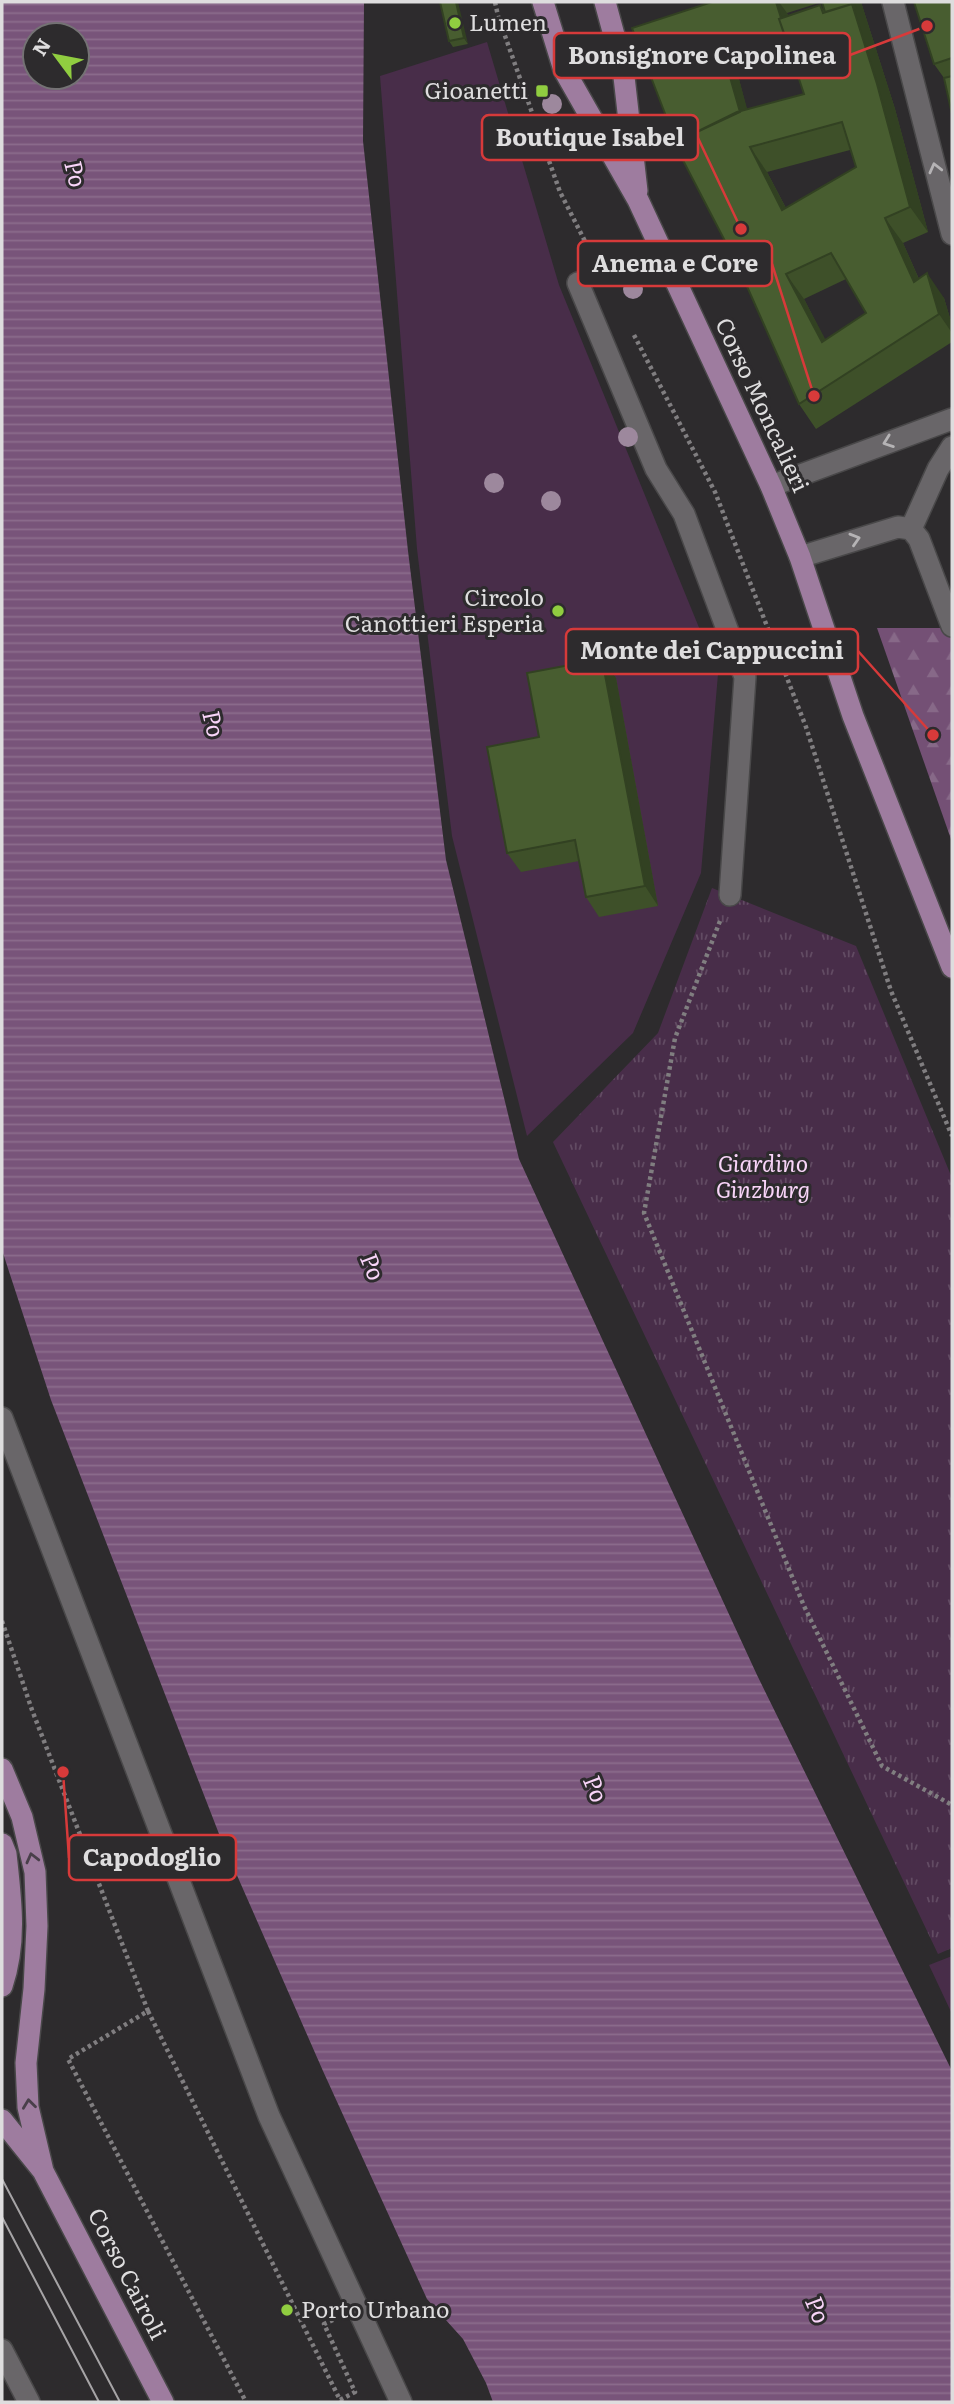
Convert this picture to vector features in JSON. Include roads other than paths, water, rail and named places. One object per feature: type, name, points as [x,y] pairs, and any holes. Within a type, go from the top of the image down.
[{"type":"main road","name":"Corso Moncalieri","points":[[543,2],[564,70],[638,200],[771,486],[800,557],[853,716],[952,967]]},
{"type":"main road","name":"Corso Moncalieri","points":[[606,3],[623,68],[638,200]]},
{"type":"main road","name":"Corso Cairoli","points":[[2,1769],[22,1817],[35,1872],[36,1951],[26,2063],[28,2107],[43,2171]]},
{"type":"main road","points":[[2,1844],[6,1854],[13,1936],[4,1972]]},
{"type":"main road","name":"Corso Cairoli","points":[[2,2120],[43,2171],[163,2402]]},
{"type":"street","points":[[893,2],[952,234]]},
{"type":"street","points":[[578,283],[656,469],[684,514],[745,677],[730,895]]},
{"type":"street","points":[[771,486],[952,419]]},
{"type":"street","points":[[911,529],[938,469],[952,447]]},
{"type":"street","points":[[800,557],[898,527],[911,529],[919,539],[952,626]]},
{"type":"street","points":[[2,1418],[269,2116],[401,2402]]},
{"type":"street","points":[[2,2350],[29,2402]]},
{"type":"water","name":"Po","points":[[2,2],[364,2],[363,141],[408,551],[446,860],[519,1159],[757,1675],[952,2071],[952,2402],[493,2402],[463,2339],[427,2299],[323,2071],[221,1839],[51,1400],[2,1250]]},
{"type":"tram line","points":[[2,2179],[120,2402]]},
{"type":"tram line","points":[[2,2217],[99,2402]]},
{"type":"place","name":"Lumen","points":[[455,23]]},
{"type":"place","name":"Bonsignore Capolinea","points":[[927,26]]},
{"type":"place","name":"Gioanetti","points":[[542,91]]},
{"type":"place","name":"Boutique Isabel","points":[[741,229]]},
{"type":"place","name":"Anema e Core","points":[[814,396]]},
{"type":"place","name":"Circolo Canottieri Esperia","points":[[558,611]]},
{"type":"place","name":"Monte dei Cappuccini","points":[[933,735]]},
{"type":"place","name":"Capodoglio","points":[[63,1772]]},
{"type":"place","name":"Porto Urbano","points":[[287,2310]]},
{"type":"park label","name":"Giardino Ginzburg","points":[[763,1177]]}]
